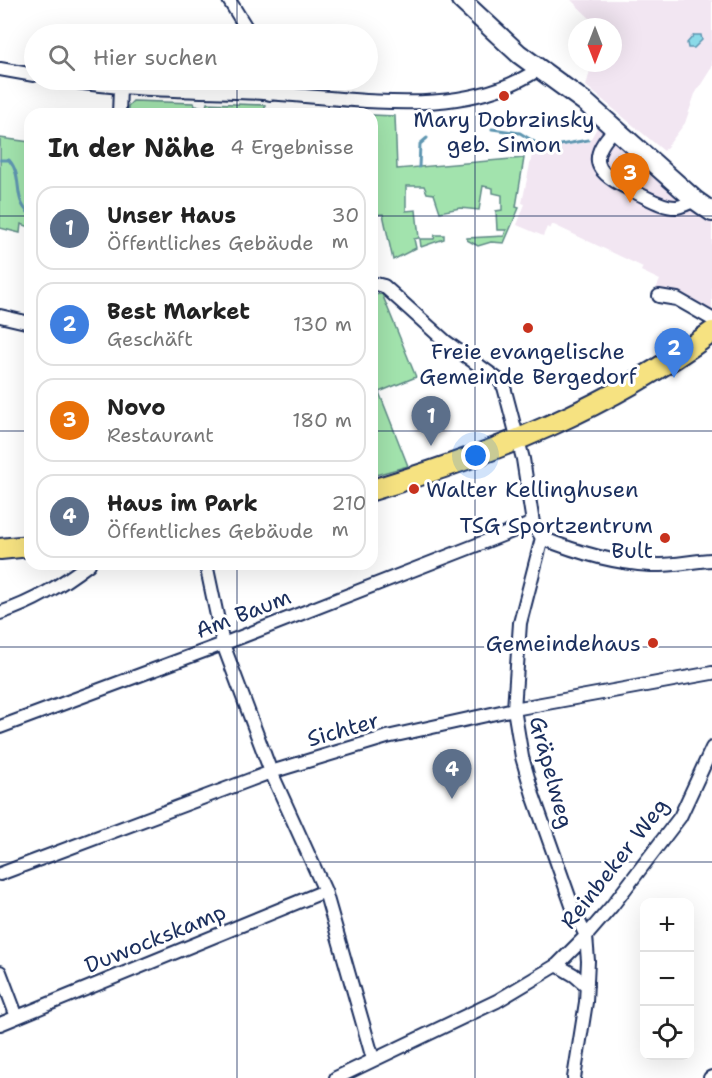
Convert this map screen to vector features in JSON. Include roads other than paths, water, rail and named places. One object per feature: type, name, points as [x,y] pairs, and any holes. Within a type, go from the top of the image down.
[{"type":"main road","points":[[460,0],[519,54],[585,102],[614,130],[712,212]]},
{"type":"main road","points":[[378,488],[444,467],[556,425],[683,354],[712,333]]},
{"type":"main road","points":[[0,549],[24,547]]},
{"type":"street","points":[[229,0],[244,24]]},
{"type":"street","points":[[0,69],[24,73]]},
{"type":"street","points":[[180,90],[270,93],[411,103],[478,95],[522,81],[539,69]]},
{"type":"street","points":[[119,108],[120,90]]},
{"type":"street","points":[[614,130],[604,140],[599,152],[599,167],[603,174],[667,206],[680,206],[695,200]]},
{"type":"street","points":[[378,284],[384,286],[445,341],[499,380],[504,387],[523,459],[533,524],[542,538],[599,557],[652,565],[712,560]]},
{"type":"street","points":[[659,296],[677,299],[712,319]]},
{"type":"street","points":[[0,316],[24,322]]},
{"type":"street","name":"Am Baum","points":[[0,727],[223,644],[533,524]]},
{"type":"street","name":"Gräpelweg","points":[[542,538],[520,623],[514,709],[522,757],[533,795],[574,910],[586,936]]},
{"type":"street","points":[[0,613],[33,601],[58,587],[81,570]]},
{"type":"street","points":[[207,570],[223,644],[271,772],[325,891],[373,1059]]},
{"type":"street","name":"Sichter","points":[[0,874],[271,772],[387,737],[514,709],[712,673]]},
{"type":"street","name":"Reinbeker Weg","points":[[336,1078],[497,1001],[557,965],[586,936],[680,817],[712,748]]},
{"type":"street","name":"Duwockskamp","points":[[0,1024],[325,891]]},
{"type":"street","points":[[574,1078],[587,986],[586,936]]},
{"type":"street","points":[[557,965],[587,986]]},
{"type":"street","points":[[0,972],[17,1017]]},
{"type":"water","points":[[694,35],[701,35],[702,40],[694,48],[688,48],[687,43]]},
{"type":"waterway","points":[[492,129],[520,133],[541,146],[588,140]]},
{"type":"waterway","points":[[419,167],[420,144],[427,138]]},
{"type":"waterway","points":[[0,160],[9,160],[13,167],[24,206]]},
{"type":"place","name":"Mary Dobrzinsky geb. Simon","points":[[504,96]]},
{"type":"place","name":"Novo","points":[[630,203]]},
{"type":"place","name":"Freie evangelische Gemeinde Bergedorf","points":[[528,328]]},
{"type":"place","name":"Best Market","points":[[674,378]]},
{"type":"place","name":"Unser Haus","points":[[431,446]]},
{"type":"place","name":"Walter Kellinghusen","points":[[414,489]]},
{"type":"place","name":"TSG Sportzentrum Bult","points":[[665,538]]},
{"type":"place","name":"Gemeindehaus","points":[[653,643]]},
{"type":"place","name":"Haus im Park","points":[[452,799]]}]
